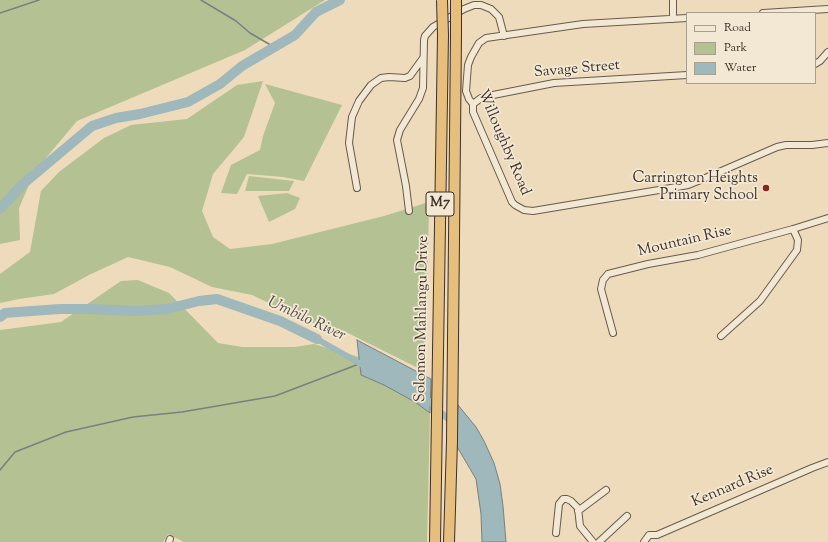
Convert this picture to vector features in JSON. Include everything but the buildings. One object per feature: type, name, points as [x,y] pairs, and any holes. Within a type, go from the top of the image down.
[{"type":"highway","name":"Solomon Mahlangu Drive","points":[[435,542],[443,35],[442,0]]},
{"type":"highway","name":"Solomon Mahlangu Drive","points":[[449,542],[452,441],[456,0]]},
{"type":"street","points":[[673,0],[674,19]]},
{"type":"street","points":[[409,211],[406,186],[397,140],[400,130],[421,94],[424,83],[424,40],[431,29],[469,6],[481,5],[491,9],[498,17],[504,36]]},
{"type":"street","points":[[779,12],[828,9]]},
{"type":"street","name":"Willoughby Road","points":[[686,18],[583,24],[484,39],[479,43],[468,65],[466,91],[473,104],[473,112],[512,202],[520,209],[533,211],[571,206],[688,185],[777,147],[786,145],[819,145],[828,143]]},
{"type":"street","points":[[816,63],[828,52]]},
{"type":"street","points":[[357,188],[349,143],[352,118],[359,101],[371,85],[381,78],[389,76],[405,78],[410,76],[423,58]]},
{"type":"street","name":"Savage Street","points":[[473,104],[481,98],[488,96],[554,83],[686,75]]},
{"type":"street","name":"Mountain Rise","points":[[613,333],[601,289],[603,280],[608,274],[648,264],[698,255],[828,218]]},
{"type":"street","points":[[721,336],[760,301],[797,250],[798,240],[792,229]]},
{"type":"street","name":"Kennard Rise","points":[[644,542],[649,535],[657,535],[828,462]]},
{"type":"street","points":[[578,510],[606,490]]},
{"type":"street","points":[[556,533],[560,504],[562,500],[569,499],[578,510],[580,526],[593,542]]},
{"type":"street","points":[[599,542],[628,516]]},
{"type":"street","points":[[657,535],[657,542]]},
{"type":"green space","points":[[0,0],[325,0],[245,50],[77,121],[35,171],[19,208],[20,240],[0,244]]},
{"type":"green space","points":[[263,81],[244,137],[213,174],[202,211],[213,237],[230,249],[272,244],[384,216],[429,202],[427,314],[424,371],[344,331],[307,321],[252,295],[212,287],[170,267],[128,257],[89,275],[54,294],[0,303],[0,274],[30,252],[41,191],[59,172],[104,138],[131,125],[187,119],[237,85]]},
{"type":"green space","points":[[265,84],[342,105],[304,181],[283,177],[247,174],[237,194],[221,193],[231,165],[260,150],[263,136],[275,103]]},
{"type":"green space","points":[[249,176],[294,181],[289,191],[245,191]]},
{"type":"green space","points":[[287,193],[300,198],[295,209],[269,222],[258,196]]},
{"type":"green space","points":[[138,280],[169,293],[218,343],[242,347],[295,347],[314,344],[359,357],[362,375],[394,389],[430,413],[427,542],[184,542],[168,534],[163,542],[0,542],[0,330],[61,322],[121,281]]},
{"type":"water","points":[[357,340],[431,379],[430,413],[415,402],[384,385],[361,375]]},
{"type":"water","points":[[458,405],[476,427],[494,463],[500,484],[506,542],[482,542],[481,514],[476,479],[456,445]]},
{"type":"waterway","points":[[0,13],[39,0]]},
{"type":"waterway","points":[[201,0],[236,21],[250,33],[274,47]]},
{"type":"waterway","name":"Umbilo River","points":[[0,209],[23,184],[92,126],[116,118],[140,114],[188,102],[220,84],[242,66],[295,35],[316,12],[340,0]]},
{"type":"waterway","name":"Umbilo River","points":[[0,317],[5,313],[60,309],[135,311],[167,309],[199,301],[217,299],[280,321],[317,339]]},
{"type":"waterway","name":"Umbilo River","points":[[317,339],[368,368]]},
{"type":"waterway","points":[[0,470],[15,452],[66,432],[133,417],[182,412],[275,396],[359,364]]},
{"type":"waterway","name":"Umbilo River","points":[[424,396],[452,423]]},
{"type":"place","name":"Carrington Heights Primary School","points":[[766,188]]}]
